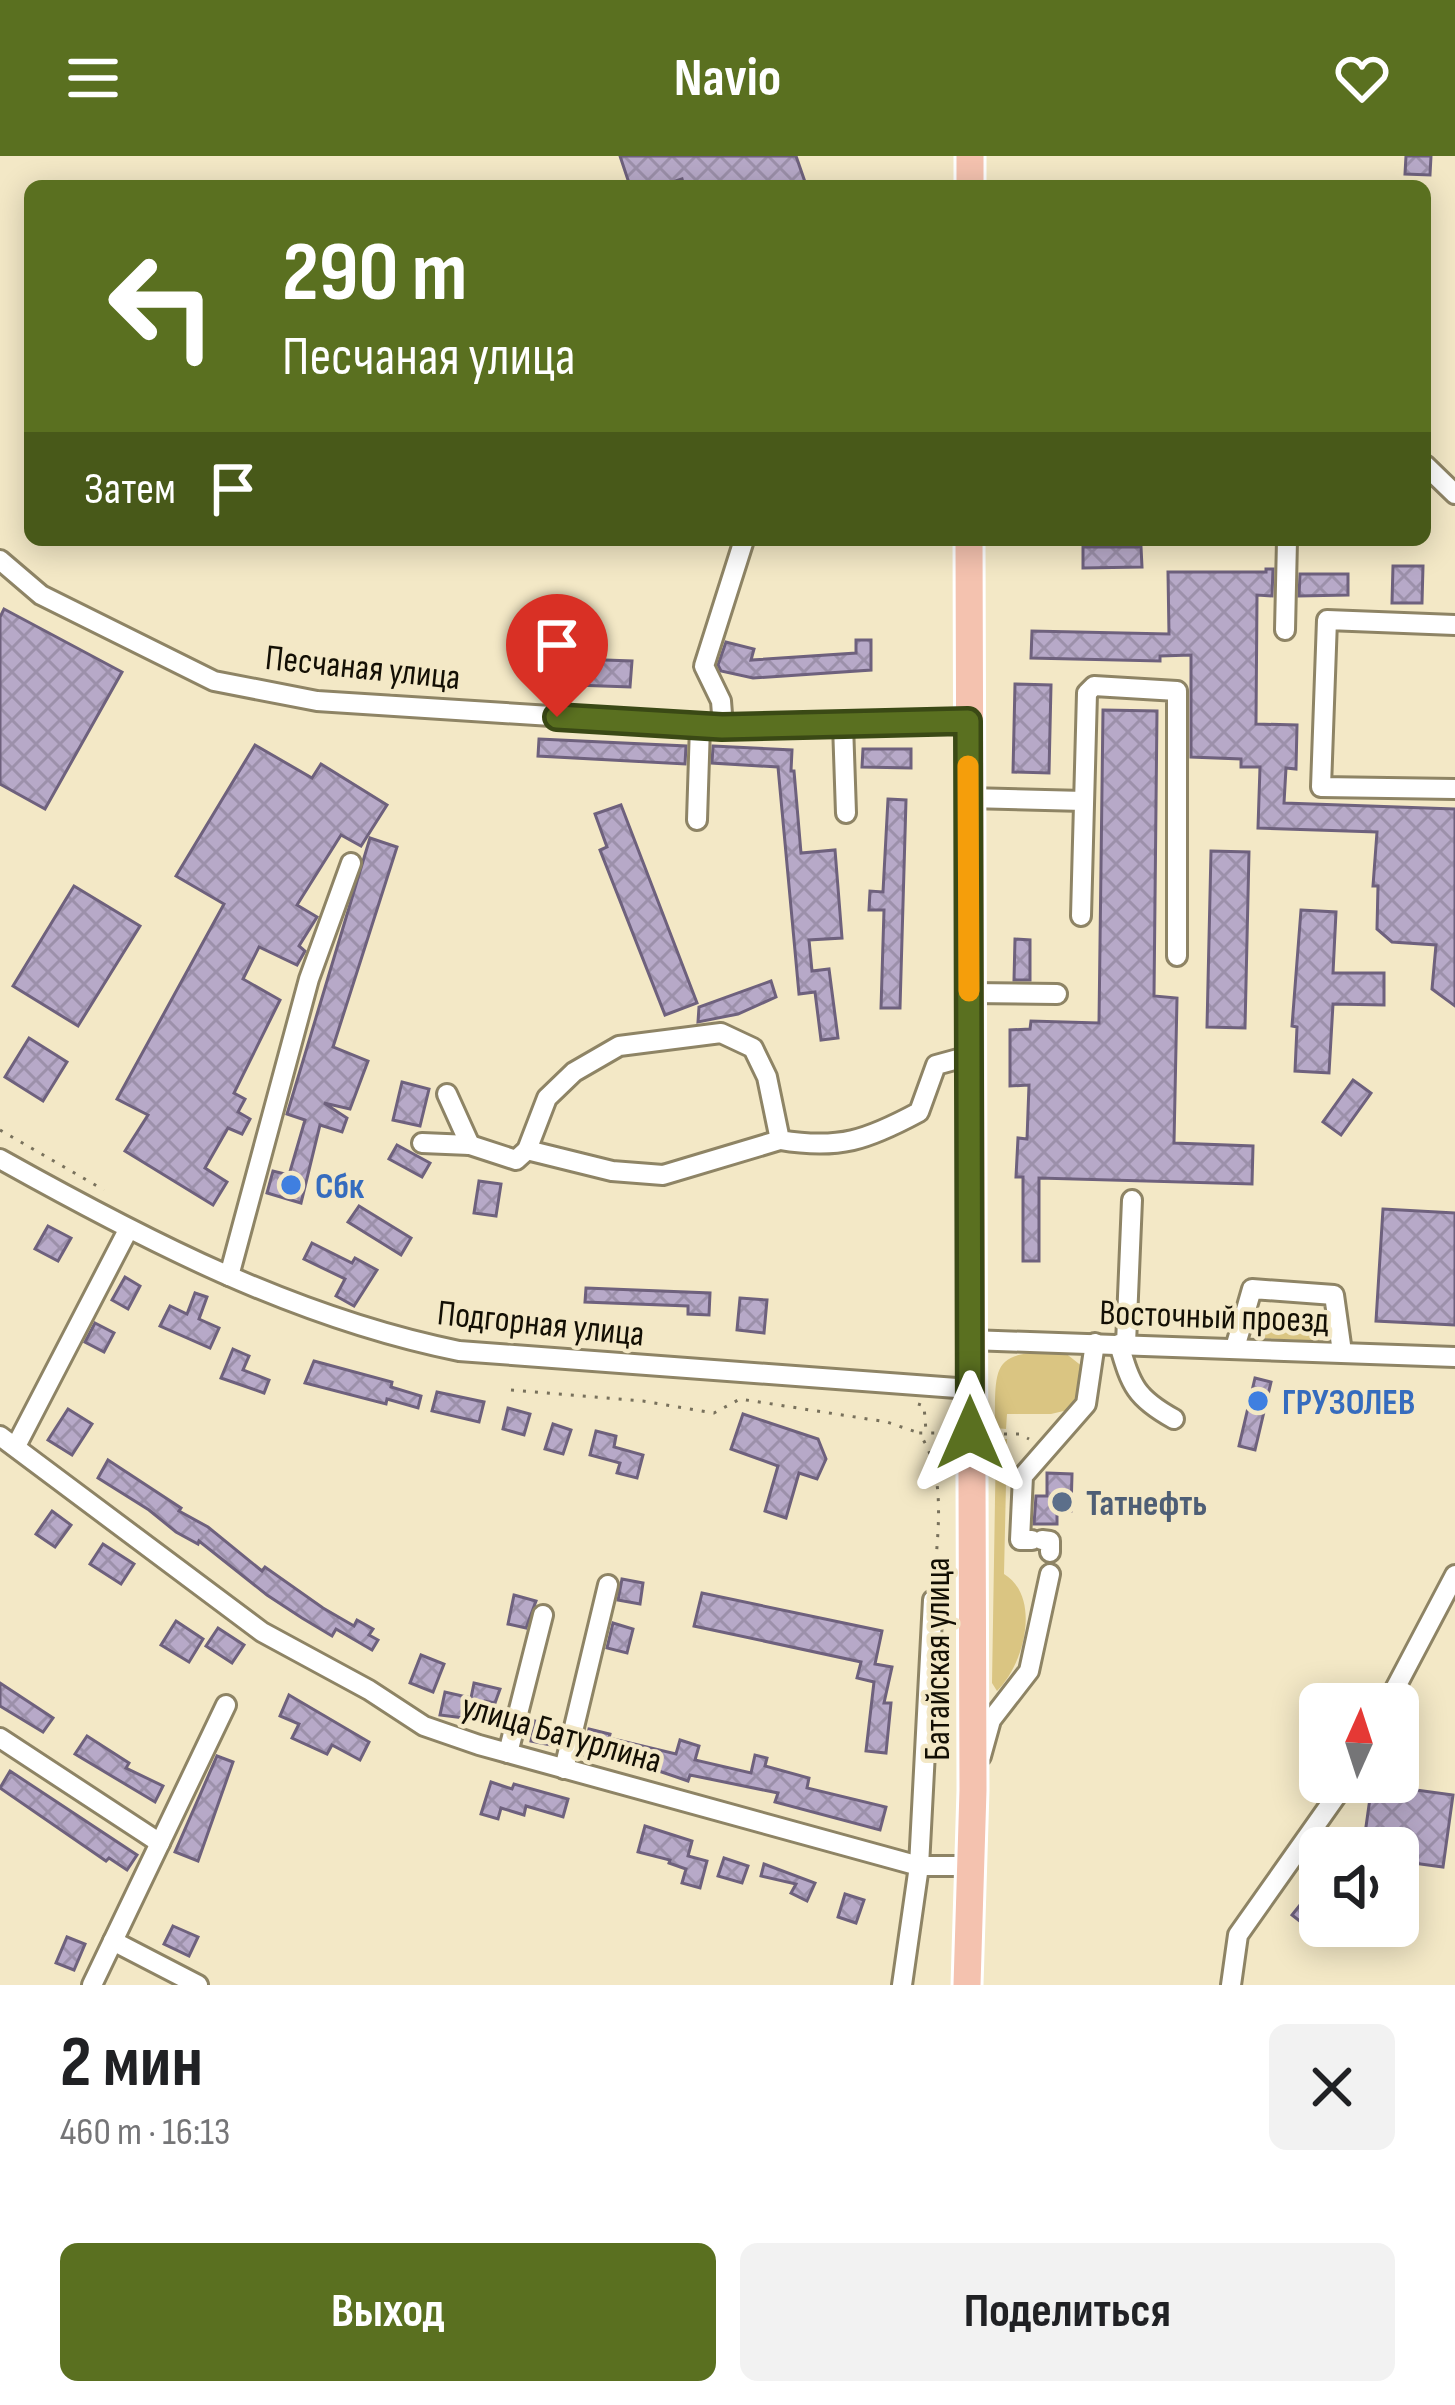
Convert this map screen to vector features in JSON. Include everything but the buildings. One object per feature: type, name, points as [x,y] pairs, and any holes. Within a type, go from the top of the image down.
[{"type":"highway","name":"Батайская улица","points":[[967,1985],[973,1790],[969,546]]},
{"type":"street","points":[[1431,471],[1455,494]]},
{"type":"street","points":[[722,727],[721,701],[704,666],[742,546]]},
{"type":"street","points":[[1285,630],[1287,546]]},
{"type":"street","name":"Песчаная улица","points":[[0,560],[41,595],[214,681],[317,701],[722,727],[968,721]]},
{"type":"street","points":[[1455,625],[1328,620],[1321,788],[1455,789]]},
{"type":"street","points":[[1082,916],[1087,692],[1094,686],[1177,691],[1177,956]]},
{"type":"street","points":[[843,724],[846,813]]},
{"type":"street","points":[[697,820],[700,726]]},
{"type":"street","points":[[968,797],[1084,802]]},
{"type":"street","points":[[230,1276],[308,979],[351,863]]},
{"type":"street","points":[[969,993],[1057,994]]},
{"type":"street","points":[[422,1143],[470,1145],[516,1160],[527,1150],[547,1097],[574,1072],[619,1046],[722,1034],[753,1048],[767,1077],[780,1140]]},
{"type":"street","points":[[527,1150],[612,1171],[663,1175],[780,1140],[820,1147],[878,1133],[919,1112],[936,1065],[970,1056]]},
{"type":"street","points":[[447,1094],[470,1145]]},
{"type":"street","name":"Подгорная улица","points":[[0,1159],[128,1230],[230,1276],[360,1325],[459,1351],[970,1389]]},
{"type":"street","points":[[1132,1200],[1123,1344],[1126,1370],[1144,1402],[1174,1419]]},
{"type":"street","points":[[8,1441],[128,1230]]},
{"type":"street","points":[[1234,1348],[1252,1289],[1334,1295],[1342,1352]]},
{"type":"street","name":"Восточный проезд","points":[[970,1340],[1455,1357]]},
{"type":"street","points":[[1041,1544],[1020,1540],[1023,1476],[1086,1404],[1095,1342]]},
{"type":"street","name":"улица Батурлина","points":[[8,1441],[262,1632],[424,1726],[919,1866],[971,1867]]},
{"type":"street","points":[[973,1790],[991,1720],[1029,1671],[1050,1574]]},
{"type":"street","points":[[1398,1683],[1455,1575]]},
{"type":"street","points":[[564,1768],[608,1586]]},
{"type":"street","points":[[902,1985],[919,1866],[933,1600]]},
{"type":"street","points":[[508,1753],[543,1615]]},
{"type":"street","points":[[92,1985],[226,1706]]},
{"type":"street","points":[[0,1738],[160,1844]]},
{"type":"street","points":[[1232,1985],[1238,1935],[1331,1803]]},
{"type":"street","points":[[113,1941],[198,1985]]},
{"type":"path","points":[[0,1130],[104,1190]]},
{"type":"path","points":[[511,1390],[643,1401],[714,1413],[740,1399],[886,1422],[919,1433]]},
{"type":"shaded area","points":[[1271,1315],[1312,1318],[1322,1327],[1319,1341],[1259,1338],[1256,1324]]},
{"type":"shaded area","points":[[1064,1352],[1083,1367],[1082,1389],[1072,1409],[1007,1414],[1006,1429],[995,1428],[1002,1364],[1023,1354]]},
{"type":"shaded area","points":[[996,1439],[1007,1439],[1004,1574],[1016,1585],[1026,1614],[1015,1665],[997,1691],[992,1683]]},
{"type":"slow traffic","points":[[968,766],[969,991]]},
{"type":"place","name":"Сбк","points":[[291,1185]]},
{"type":"place","name":"ГРУЗОЛЕВ","points":[[1258,1401]]},
{"type":"place","name":"Татнефть","points":[[1062,1502]]},
{"type":"route","points":[[557,717],[722,727],[968,721],[970,1433]]}]
